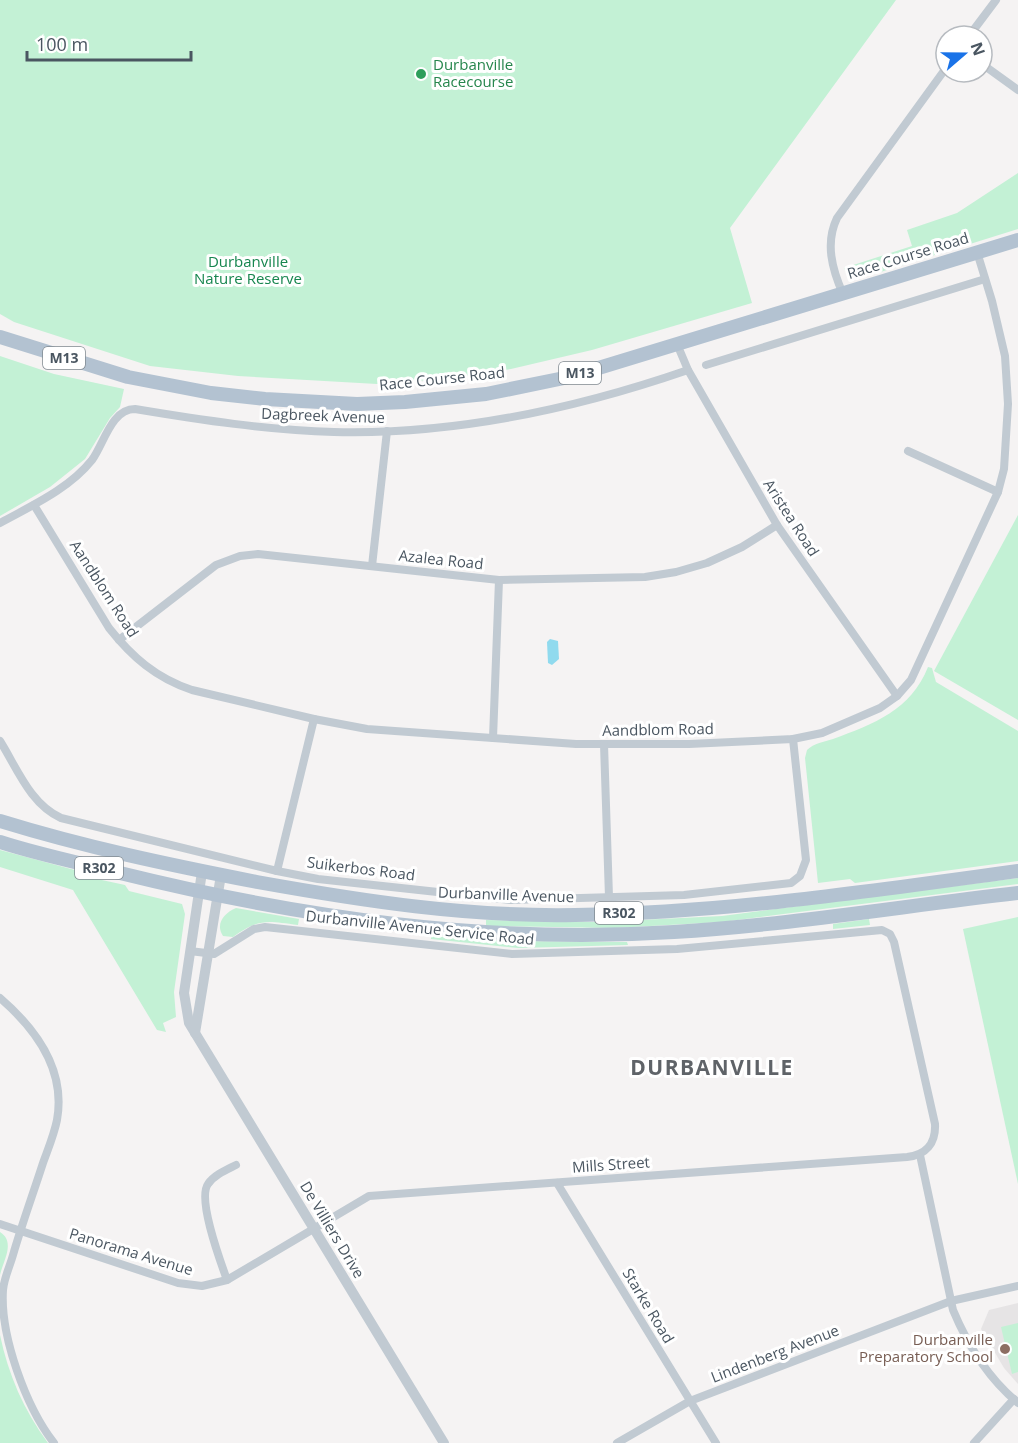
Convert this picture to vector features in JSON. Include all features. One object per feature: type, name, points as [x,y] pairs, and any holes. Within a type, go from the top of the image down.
[{"type":"main road","name":"Race Course Road","points":[[0,337],[128,377],[211,393],[265,399],[357,404],[405,402],[486,394],[569,377],[1018,240]]},
{"type":"main road","name":"Durbanville Avenue","points":[[0,821],[71,842],[202,872],[354,900],[426,909],[514,914],[575,915],[732,908],[1018,871]]},
{"type":"main road","name":"R302","points":[[0,842],[216,897],[315,914],[425,928],[489,933],[578,935],[673,933],[1018,893]]},
{"type":"street","points":[[978,24],[996,0]]},
{"type":"street","points":[[994,73],[1018,90]]},
{"type":"street","points":[[843,294],[831,252],[833,226],[934,84]]},
{"type":"street","name":"Aandblom Road","points":[[34,505],[109,628],[140,662],[173,684],[315,719],[367,729],[604,744],[689,744],[793,739],[822,733],[880,708],[897,696],[911,680],[998,492],[1004,469],[1008,387],[1001,337],[977,252]]},
{"type":"street","points":[[706,364],[985,279]]},
{"type":"street","name":"Aristea Road","points":[[677,344],[688,370],[777,525],[897,696]]},
{"type":"street","name":"Dagbreek Avenue","points":[[0,523],[34,505],[85,467],[97,452],[116,418],[127,410],[135,409],[226,425],[263,428],[336,432],[387,431],[510,418],[574,404],[688,370]]},
{"type":"street","points":[[372,566],[387,431]]},
{"type":"street","points":[[908,451],[998,492]]},
{"type":"street","name":"Azalea Road","points":[[119,640],[209,570],[232,558],[258,554],[499,580],[645,577],[676,572],[725,556],[777,525]]},
{"type":"street","points":[[493,738],[499,580]]},
{"type":"street","points":[[277,871],[315,719]]},
{"type":"street","name":"Suikerbos Road","points":[[0,741],[38,802],[54,815],[89,826],[318,879],[511,900],[684,895],[785,885],[796,880],[804,872],[806,860],[793,739]]},
{"type":"street","points":[[604,744],[609,897]]},
{"type":"street","name":"De Villiers Drive","points":[[202,872],[185,1002],[189,1023],[444,1443]]},
{"type":"street","points":[[195,1033],[221,875]]},
{"type":"street","name":"Durbanville Avenue Service Road","points":[[190,951],[214,954],[254,929],[265,927],[512,954],[689,948],[882,930],[890,934],[894,942],[935,1124],[933,1141],[920,1155]]},
{"type":"street","points":[[0,998],[20,1016],[45,1049],[54,1071],[58,1095],[54,1132],[2,1290],[5,1332],[14,1365],[34,1412],[54,1443]]},
{"type":"street","points":[[920,1155],[951,1301],[960,1327],[978,1359],[1016,1401],[974,1443]]},
{"type":"street","name":"Mills Street","points":[[313,1228],[369,1196],[920,1155]]},
{"type":"street","points":[[227,1280],[211,1231],[205,1193],[208,1183],[236,1165]]},
{"type":"street","name":"Starke Road","points":[[557,1183],[716,1443]]},
{"type":"street","name":"Panorama Avenue","points":[[0,1224],[186,1285],[202,1286],[227,1280],[313,1228]]},
{"type":"street","name":"Lindenberg Avenue","points":[[617,1443],[690,1401],[951,1301],[1018,1286]]},
{"type":"shaded area","name":"Durbanville Preparatory School","points":[[1018,1303],[1018,1384],[1004,1368],[981,1329],[989,1310]]},
{"type":"green space","name":"Durbanville Nature Reserve","points":[[0,0],[896,0],[730,228],[752,303],[592,350],[511,369],[443,379],[377,384],[238,376],[150,366],[14,322],[0,314]]},
{"type":"green space","points":[[1018,173],[1018,229],[858,279],[850,276],[845,270],[844,268],[912,246],[907,230],[957,213]]},
{"type":"green space","points":[[0,356],[54,374],[124,389],[120,407],[110,418],[85,459],[50,487],[0,516]]},
{"type":"green space","points":[[1018,515],[1018,720],[934,671]]},
{"type":"green space","points":[[928,667],[932,668],[936,682],[1018,731],[1018,861],[855,883],[850,879],[818,883],[805,758],[807,750],[816,744],[863,727],[890,714],[912,694]]},
{"type":"green space","points":[[0,850],[86,873],[88,877],[125,885],[129,891],[182,904],[185,914],[174,992],[176,1017],[163,1023],[166,1032],[157,1030],[73,890],[0,867]]},
{"type":"green space","points":[[1018,878],[1018,884],[722,922],[615,928],[486,926],[486,920],[599,922],[722,916]]},
{"type":"green space","points":[[236,908],[299,919],[298,925],[264,922],[233,937],[223,936],[220,923],[228,913]]},
{"type":"green space","points":[[1018,917],[1018,1184],[963,929]]},
{"type":"green space","points":[[869,919],[870,925],[833,929],[833,924]]},
{"type":"green space","points":[[431,936],[513,941],[627,942],[628,945],[518,948],[431,939]]},
{"type":"green space","points":[[0,1232],[5,1236],[8,1246],[0,1275]]},
{"type":"green space","points":[[1018,1323],[1018,1372],[1012,1374],[1001,1327]]},
{"type":"green space","points":[[0,1335],[18,1392],[48,1443],[0,1443]]},
{"type":"water","points":[[550,639],[558,641],[559,659],[552,665],[548,663],[547,642]]},
{"type":"place","name":"Durbanville Racecourse","points":[[421,74]]},
{"type":"place","name":"Durbanville Preparatory School","points":[[1005,1349]]},
{"type":"district","name":"DURBANVILLE","points":[[712,1068]]}]
